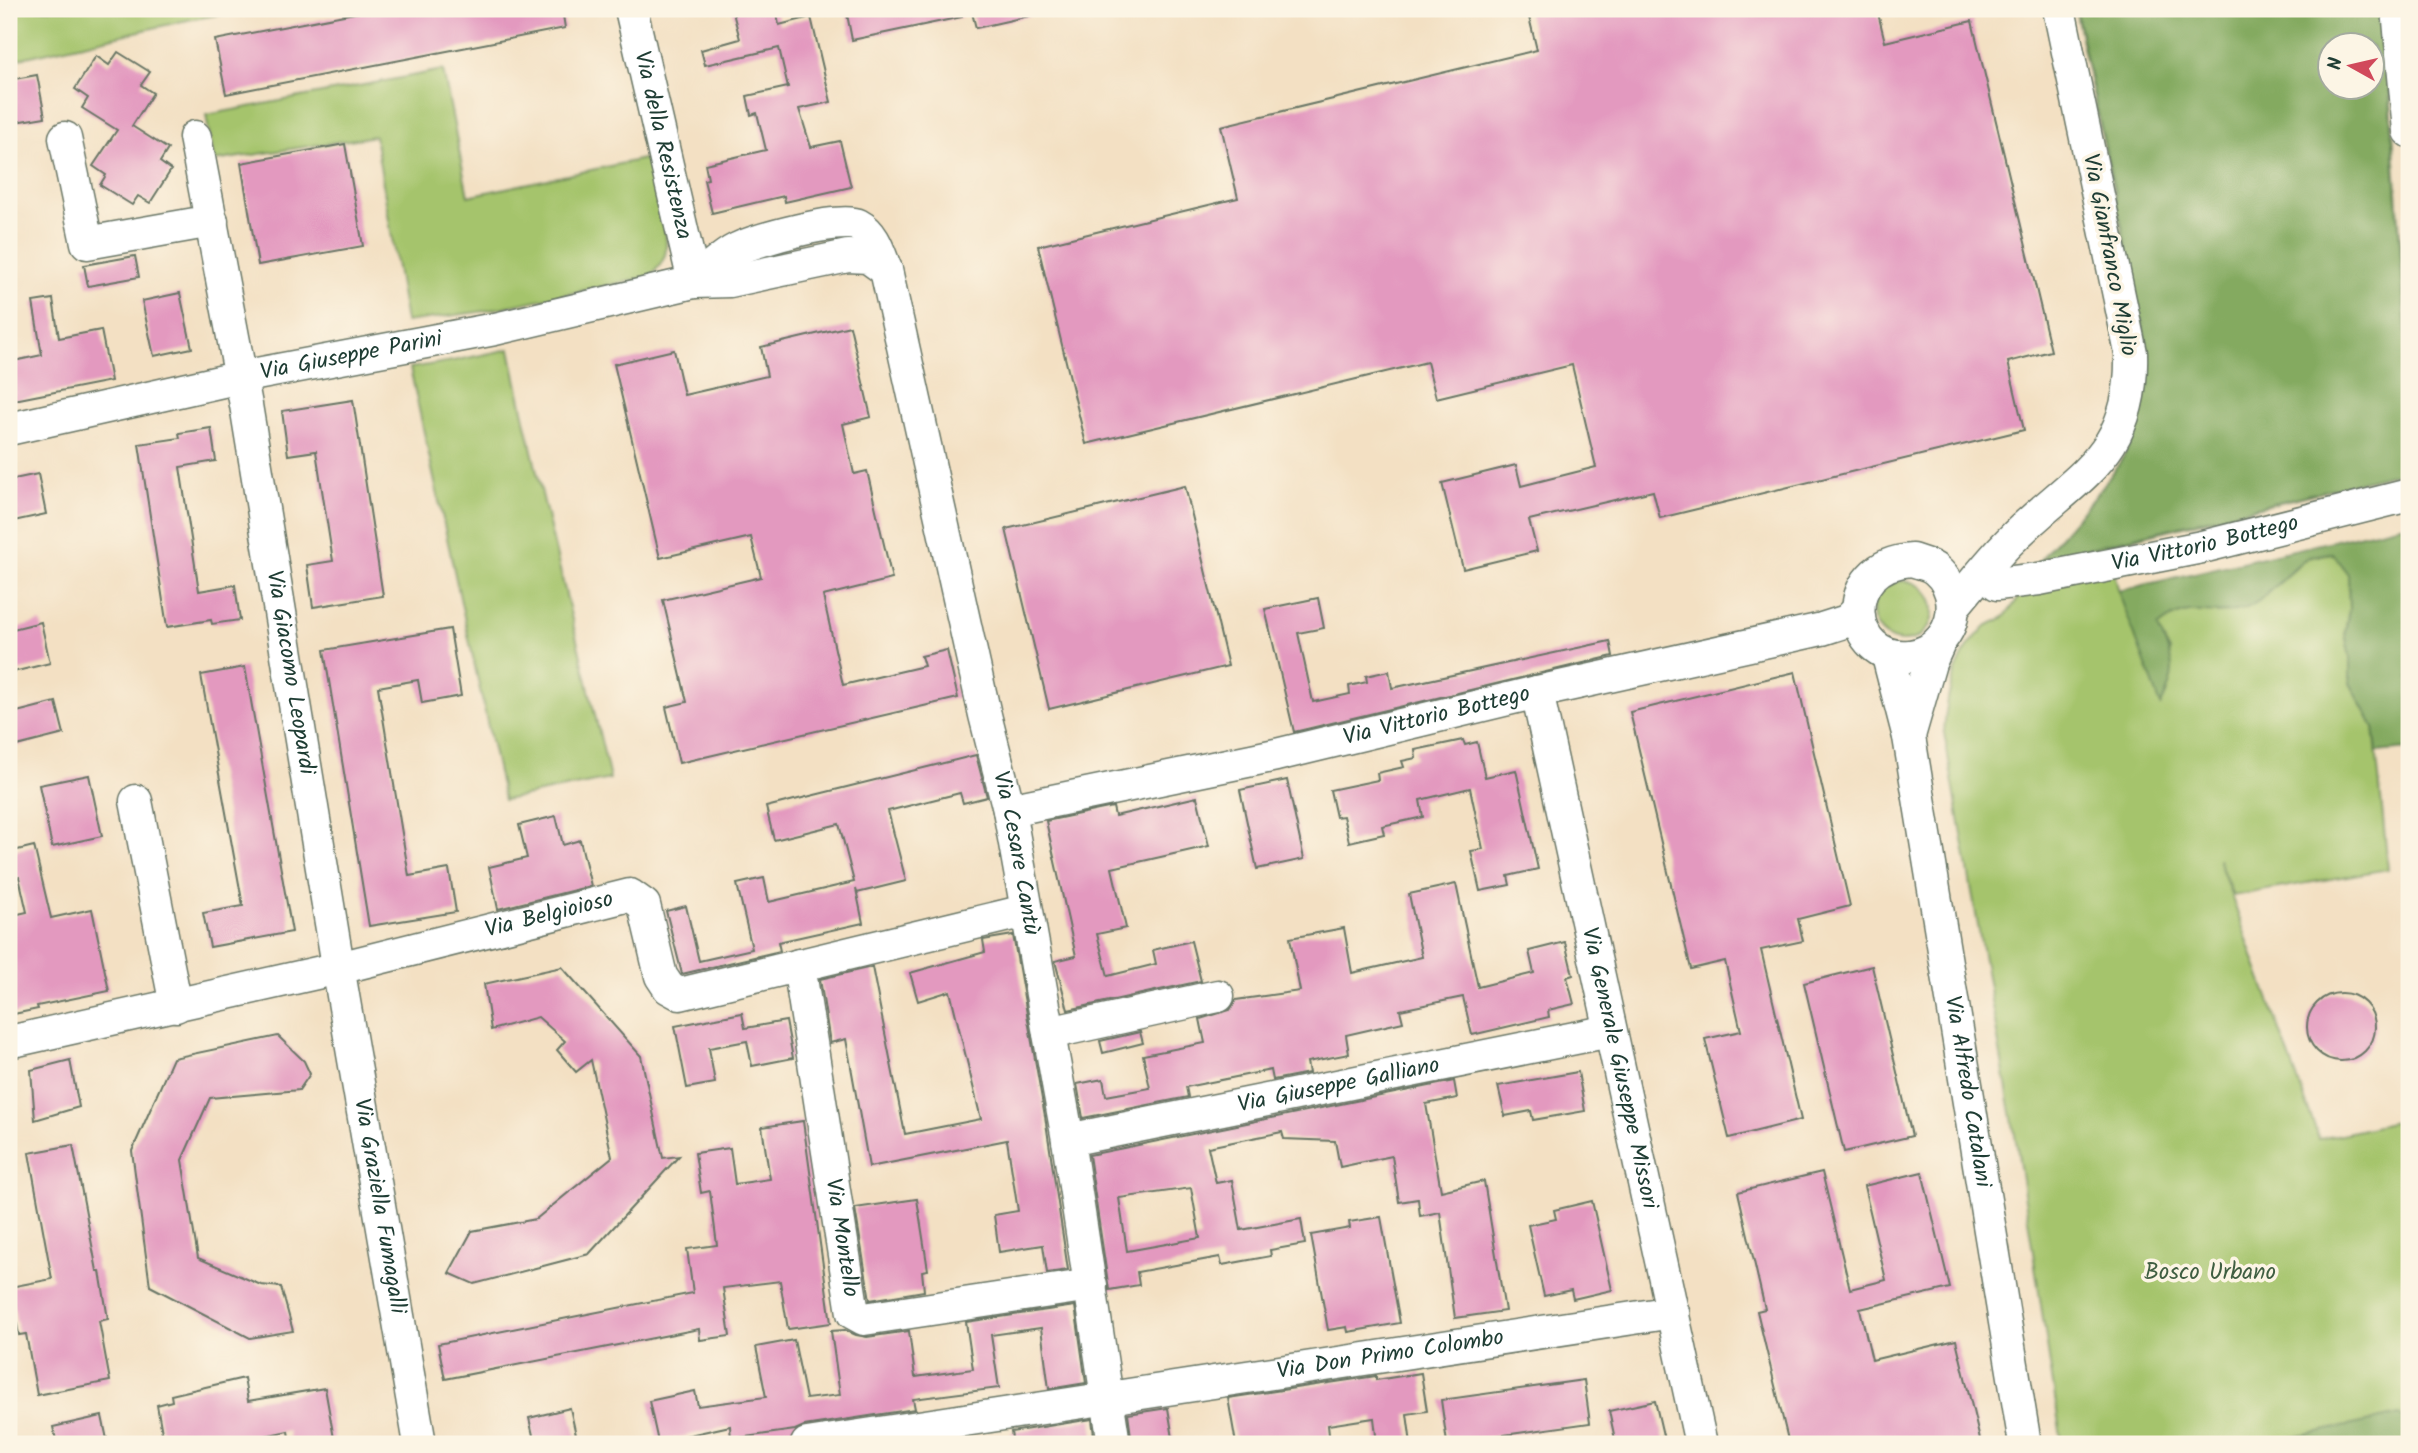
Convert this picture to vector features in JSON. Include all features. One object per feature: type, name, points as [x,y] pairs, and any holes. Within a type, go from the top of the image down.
[{"type":"street","name":"Via della Resistenza","points":[[631,9],[694,282]]},
{"type":"street","name":"Via Gianfranco Miglio","points":[[1953,607],[2010,541],[2096,464],[2110,444],[2126,410],[2132,374],[2131,353],[2059,9]]},
{"type":"street","points":[[2398,9],[2409,131]]},
{"type":"street","name":"Via Giacomo Leopardi","points":[[195,137],[241,377],[339,968]]},
{"type":"street","points":[[65,138],[87,243],[212,221]]},
{"type":"street","name":"Via Giuseppe Parini","points":[[9,429],[241,377],[495,329],[694,282],[730,281],[848,256],[867,257],[886,270]]},
{"type":"street","name":"Via Cesare Cantù","points":[[886,270],[985,715],[1009,810],[1068,1140],[1114,1444]]},
{"type":"street","name":"Via Vittorio Bottego","points":[[1997,584],[2039,579],[2202,547],[2408,495]]},
{"type":"street","name":"Via Gianfranco Miglio","points":[[1936,569],[1966,566],[2010,541]]},
{"type":"street","points":[[1912,560],[1936,569],[1949,588],[1953,607],[1947,632],[1930,651],[1917,655],[1888,656],[1867,639],[1858,610],[1863,588],[1871,576],[1883,566],[1912,560]]},
{"type":"street","name":"Via Vittorio Bottego","points":[[1009,810],[1276,755],[1537,692],[1822,629],[1847,621],[1858,610]]},
{"type":"street","name":"Via Alfredo Catalani","points":[[1909,737],[1930,663],[1940,641]]},
{"type":"street","name":"Via Alfredo Catalani","points":[[1888,656],[1909,737],[2025,1444]]},
{"type":"street","name":"Via Generale Giuseppe Missori","points":[[1537,692],[1701,1444]]},
{"type":"street","points":[[136,801],[176,1006]]},
{"type":"street","name":"Via Belgioioso","points":[[9,1042],[339,968],[630,895],[644,905],[661,976],[669,988],[680,994],[1025,911]]},
{"type":"street","name":"Via Montello","points":[[799,965],[853,1313],[864,1319],[1091,1285]]},
{"type":"street","name":"Via Graziella Fumagalli","points":[[339,968],[420,1444]]},
{"type":"street","points":[[1049,1033],[1218,996]]},
{"type":"street","name":"Via Giuseppe Galliano","points":[[1068,1140],[1610,1031]]},
{"type":"street","name":"Via Don Primo Colombo","points":[[807,1444],[1673,1312]]},
{"type":"green space","points":[[9,9],[252,9],[188,20],[9,61]]},
{"type":"green space","name":"Bosco Urbano","points":[[2075,9],[2385,9],[2409,371],[2409,470],[2108,545],[2118,589],[2161,704],[2170,651],[2157,628],[2170,617],[2194,610],[2218,613],[2264,597],[2307,558],[2332,553],[2348,574],[2349,609],[2345,633],[2350,657],[2350,683],[2374,727],[2388,869],[2233,896],[2218,859],[2319,1139],[2409,1119],[2409,1444],[2062,1444],[2017,1147],[1944,733],[1945,719],[1954,676],[1967,649],[1986,627],[2003,618],[2010,610],[2054,542],[2119,464],[2137,429],[2145,390],[2147,350]]},
{"type":"green space","points":[[2076,9],[2384,9],[2386,32],[2316,32],[2316,102],[2386,102],[2386,39],[2409,379],[2409,470],[2040,560],[2096,495],[2122,459],[2138,425],[2148,350]]},
{"type":"green space","points":[[443,70],[468,196],[648,158],[666,234],[665,255],[656,270],[648,277],[485,311],[406,322],[375,136],[214,161],[206,115]]},
{"type":"green space","points":[[510,349],[610,779],[504,800],[410,368]]},
{"type":"green space","points":[[2409,523],[2409,749],[2377,752],[2374,727],[2350,683],[2350,657],[2345,633],[2349,609],[2348,574],[2332,553],[2305,559],[2259,601],[2241,610],[2179,614],[2158,627],[2172,666],[2170,683],[2161,705],[2118,591]]},
{"type":"green space","points":[[1903,581],[1920,586],[1928,594],[1933,611],[1928,628],[1920,636],[1903,641],[1886,636],[1878,628],[1873,611],[1878,594],[1886,586]]},
{"type":"green space","points":[[2399,1415],[2409,1422],[2409,1444],[2290,1444],[2289,1438]]},
{"type":"building","points":[[375,9],[562,9],[565,28],[226,94],[215,40]]},
{"type":"building","points":[[732,9],[776,9],[779,25],[811,17],[831,102],[799,109],[811,147],[840,141],[851,187],[785,202],[784,196],[712,213],[704,180],[708,179],[705,164],[766,150],[757,113],[751,115],[747,96],[788,87],[779,48],[705,65],[701,50],[740,39]]},
{"type":"building","points":[[846,9],[961,9],[962,17],[852,40]]},
{"type":"building","points":[[971,9],[1028,9],[1029,16],[976,28]]},
{"type":"building","points":[[1527,9],[1877,9],[1885,42],[1972,21],[2051,351],[2008,362],[2024,430],[1660,518],[1653,491],[1529,520],[1537,551],[1463,569],[1442,483],[1516,465],[1521,486],[1596,467],[1572,365],[1436,398],[1427,362],[1086,444],[1038,246],[1238,198],[1221,126],[1537,50]]},
{"type":"building","points":[[118,52],[150,72],[141,85],[153,93],[132,126],[168,149],[160,162],[171,170],[150,203],[138,196],[132,205],[100,185],[106,175],[93,166],[117,130],[82,108],[88,98],[75,89],[96,56],[109,65]]},
{"type":"building","points":[[37,75],[45,117],[9,123],[9,80]]},
{"type":"building","points":[[345,144],[363,246],[258,265],[241,163]]},
{"type":"building","points":[[135,256],[139,277],[88,286],[84,265]]},
{"type":"building","points":[[180,293],[192,348],[154,356],[142,301]]},
{"type":"building","points":[[53,299],[59,338],[101,330],[111,381],[9,401],[9,362],[42,355],[33,302]]},
{"type":"building","points":[[850,326],[871,417],[843,424],[854,474],[867,471],[892,579],[823,596],[843,685],[924,666],[921,656],[947,650],[958,698],[679,763],[666,707],[687,702],[663,600],[761,577],[751,537],[660,558],[614,364],[674,350],[684,395],[767,376],[761,347]]},
{"type":"building","points":[[353,400],[383,596],[313,607],[307,565],[333,561],[316,451],[288,455],[282,411]]},
{"type":"building","points":[[211,428],[216,461],[180,467],[199,591],[235,585],[240,620],[212,624],[211,620],[167,627],[139,444],[180,438],[179,433]]},
{"type":"building","points":[[38,474],[46,514],[9,522],[9,480]]},
{"type":"building","points":[[1185,486],[1228,666],[1049,709],[1006,529]]},
{"type":"building","points":[[1318,598],[1324,628],[1298,633],[1313,702],[1350,694],[1349,686],[1367,682],[1366,676],[1389,671],[1392,688],[1610,641],[1613,656],[1294,732],[1265,609]]},
{"type":"building","points":[[41,622],[50,663],[9,673],[9,630]]},
{"type":"building","points":[[450,629],[461,696],[422,703],[418,680],[378,687],[409,876],[449,869],[456,912],[369,926],[324,650]]},
{"type":"building","points":[[245,667],[292,932],[210,947],[203,913],[243,906],[201,675]]},
{"type":"building","points":[[1795,672],[1850,906],[1798,919],[1803,941],[1761,950],[1801,1120],[1729,1138],[1705,1039],[1741,1031],[1725,961],[1691,969],[1630,712]]},
{"type":"building","points":[[56,702],[64,734],[9,748],[9,714]]},
{"type":"building","points":[[1463,740],[1465,745],[1477,742],[1485,777],[1516,770],[1538,869],[1508,876],[1510,885],[1480,891],[1471,851],[1483,849],[1470,788],[1420,800],[1423,817],[1382,826],[1384,834],[1349,842],[1343,816],[1336,817],[1330,790],[1378,780],[1377,773],[1404,767],[1402,761],[1416,758],[1415,750]]},
{"type":"building","points":[[976,755],[987,797],[963,803],[960,793],[888,811],[906,881],[857,893],[856,889],[863,923],[778,942],[780,951],[682,974],[666,911],[686,906],[699,961],[752,949],[737,884],[764,878],[769,902],[854,882],[839,824],[774,840],[766,807]]},
{"type":"building","points":[[89,775],[102,836],[52,847],[39,785]]},
{"type":"building","points":[[1287,780],[1304,859],[1257,869],[1240,790]]},
{"type":"building","points":[[1197,797],[1209,846],[1112,868],[1126,928],[1097,934],[1108,976],[1156,964],[1153,950],[1191,941],[1201,981],[1068,1010],[1055,961],[1076,956],[1046,821],[1113,807],[1115,816]]},
{"type":"building","points":[[556,816],[563,845],[580,840],[591,886],[498,909],[489,867],[527,858],[519,825]]},
{"type":"building","points":[[34,846],[51,918],[92,909],[109,991],[37,1006],[38,1009],[9,1015],[9,916],[27,912],[19,877],[9,880],[9,852]]},
{"type":"building","points":[[1456,884],[1478,987],[1534,973],[1529,951],[1565,942],[1573,975],[1567,977],[1574,1004],[1548,1010],[1549,1017],[1472,1035],[1463,997],[1400,1010],[1403,1022],[1346,1035],[1349,1054],[1307,1062],[1309,1073],[1273,1080],[1271,1070],[1186,1087],[1188,1097],[1083,1118],[1077,1084],[1103,1079],[1106,1096],[1150,1088],[1143,1055],[1205,1043],[1200,1019],[1230,1010],[1236,1000],[1300,991],[1290,938],[1344,928],[1352,973],[1422,957],[1409,894]]},
{"type":"building","points":[[1013,935],[1045,1116],[1068,1270],[1047,1273],[1043,1245],[999,1252],[994,1215],[1018,1211],[1007,1140],[869,1167],[846,1039],[830,1043],[820,979],[872,967],[905,1134],[981,1119],[950,991],[918,1001],[910,973],[985,952],[983,940]]},
{"type":"building","points":[[1872,966],[1912,1136],[1844,1152],[1804,983]]},
{"type":"building","points":[[562,967],[641,1056],[663,1158],[679,1156],[589,1254],[474,1284],[449,1273],[472,1231],[536,1219],[612,1157],[591,1060],[576,1072],[557,1050],[565,1041],[538,1017],[491,1030],[484,984]]},
{"type":"building","points":[[2334,993],[2348,993],[2360,998],[2370,1008],[2375,1027],[2370,1046],[2360,1056],[2348,1061],[2334,1061],[2322,1056],[2312,1046],[2307,1034],[2307,1020],[2312,1008],[2322,998]]},
{"type":"building","points":[[742,1013],[745,1028],[786,1021],[793,1058],[752,1066],[747,1041],[709,1048],[715,1083],[687,1088],[675,1026]]},
{"type":"building","points":[[1140,1032],[1143,1043],[1103,1053],[1100,1041]]},
{"type":"building","points":[[278,1036],[304,1061],[310,1074],[299,1090],[210,1098],[182,1160],[198,1258],[261,1285],[281,1287],[293,1331],[250,1338],[150,1286],[132,1151],[173,1058]]},
{"type":"building","points":[[70,1060],[79,1107],[35,1120],[31,1070]]},
{"type":"building","points":[[1578,1072],[1585,1111],[1533,1120],[1531,1111],[1505,1116],[1498,1086]]},
{"type":"building","points":[[1454,1081],[1457,1098],[1426,1104],[1441,1191],[1484,1181],[1505,1311],[1455,1318],[1440,1212],[1420,1216],[1418,1199],[1399,1202],[1392,1156],[1340,1167],[1335,1141],[1284,1139],[1282,1132],[1208,1147],[1216,1183],[1232,1180],[1241,1230],[1301,1219],[1305,1244],[1270,1250],[1271,1256],[1222,1265],[1220,1257],[1137,1272],[1139,1285],[1109,1290],[1089,1155]],"holes":[[[1191,1188],[1200,1238],[1127,1251],[1119,1198]]]},
{"type":"building","points":[[803,1121],[831,1323],[788,1329],[780,1281],[723,1288],[730,1336],[700,1340],[699,1329],[445,1379],[438,1344],[693,1293],[687,1249],[717,1245],[710,1191],[701,1193],[695,1153],[730,1148],[735,1184],[770,1179],[762,1127]]},
{"type":"building","points":[[73,1145],[108,1319],[99,1321],[110,1381],[37,1395],[26,1334],[19,1335],[10,1287],[52,1279],[29,1153]]},
{"type":"building","points":[[1822,1172],[1850,1289],[1886,1280],[1864,1186],[1922,1172],[1950,1288],[1860,1309],[1872,1360],[1956,1340],[1981,1444],[1789,1444],[1757,1311],[1765,1309],[1738,1192]]},
{"type":"building","points":[[917,1199],[928,1270],[922,1271],[924,1291],[870,1300],[855,1208]]},
{"type":"building","points":[[1592,1201],[1612,1290],[1573,1299],[1571,1290],[1544,1296],[1528,1225],[1556,1219],[1554,1210]]},
{"type":"building","points":[[1381,1217],[1400,1323],[1348,1332],[1347,1327],[1328,1330],[1311,1235],[1350,1228],[1349,1222]]},
{"type":"building","points":[[1075,1306],[1086,1383],[1049,1389],[1041,1328],[991,1335],[999,1388],[913,1399],[915,1409],[804,1426],[795,1430],[731,1439],[730,1426],[658,1442],[649,1401],[695,1391],[698,1406],[766,1397],[756,1347],[794,1340],[806,1399],[840,1395],[831,1331],[845,1330],[867,1337],[909,1331],[915,1377],[973,1369],[966,1322]]},
{"type":"building","points":[[1421,1373],[1427,1411],[1407,1414],[1411,1444],[1377,1444],[1374,1418],[1328,1425],[1330,1444],[1236,1444],[1228,1398],[1376,1376],[1376,1380]]},
{"type":"building","points":[[244,1378],[248,1401],[325,1388],[335,1444],[290,1444],[288,1431],[227,1444],[164,1444],[157,1405],[172,1401],[171,1395]]},
{"type":"building","points":[[1584,1380],[1590,1423],[1447,1443],[1441,1400]]},
{"type":"building","points":[[1655,1401],[1665,1444],[1616,1444],[1609,1411]]},
{"type":"building","points":[[570,1408],[578,1444],[535,1444],[529,1418]]},
{"type":"building","points":[[1168,1408],[1174,1444],[1132,1444],[1128,1414]]},
{"type":"building","points":[[102,1416],[108,1444],[57,1444],[53,1427]]},
{"type":"building","points":[[1092,1419],[1095,1444],[1013,1444],[1011,1432]]}]
